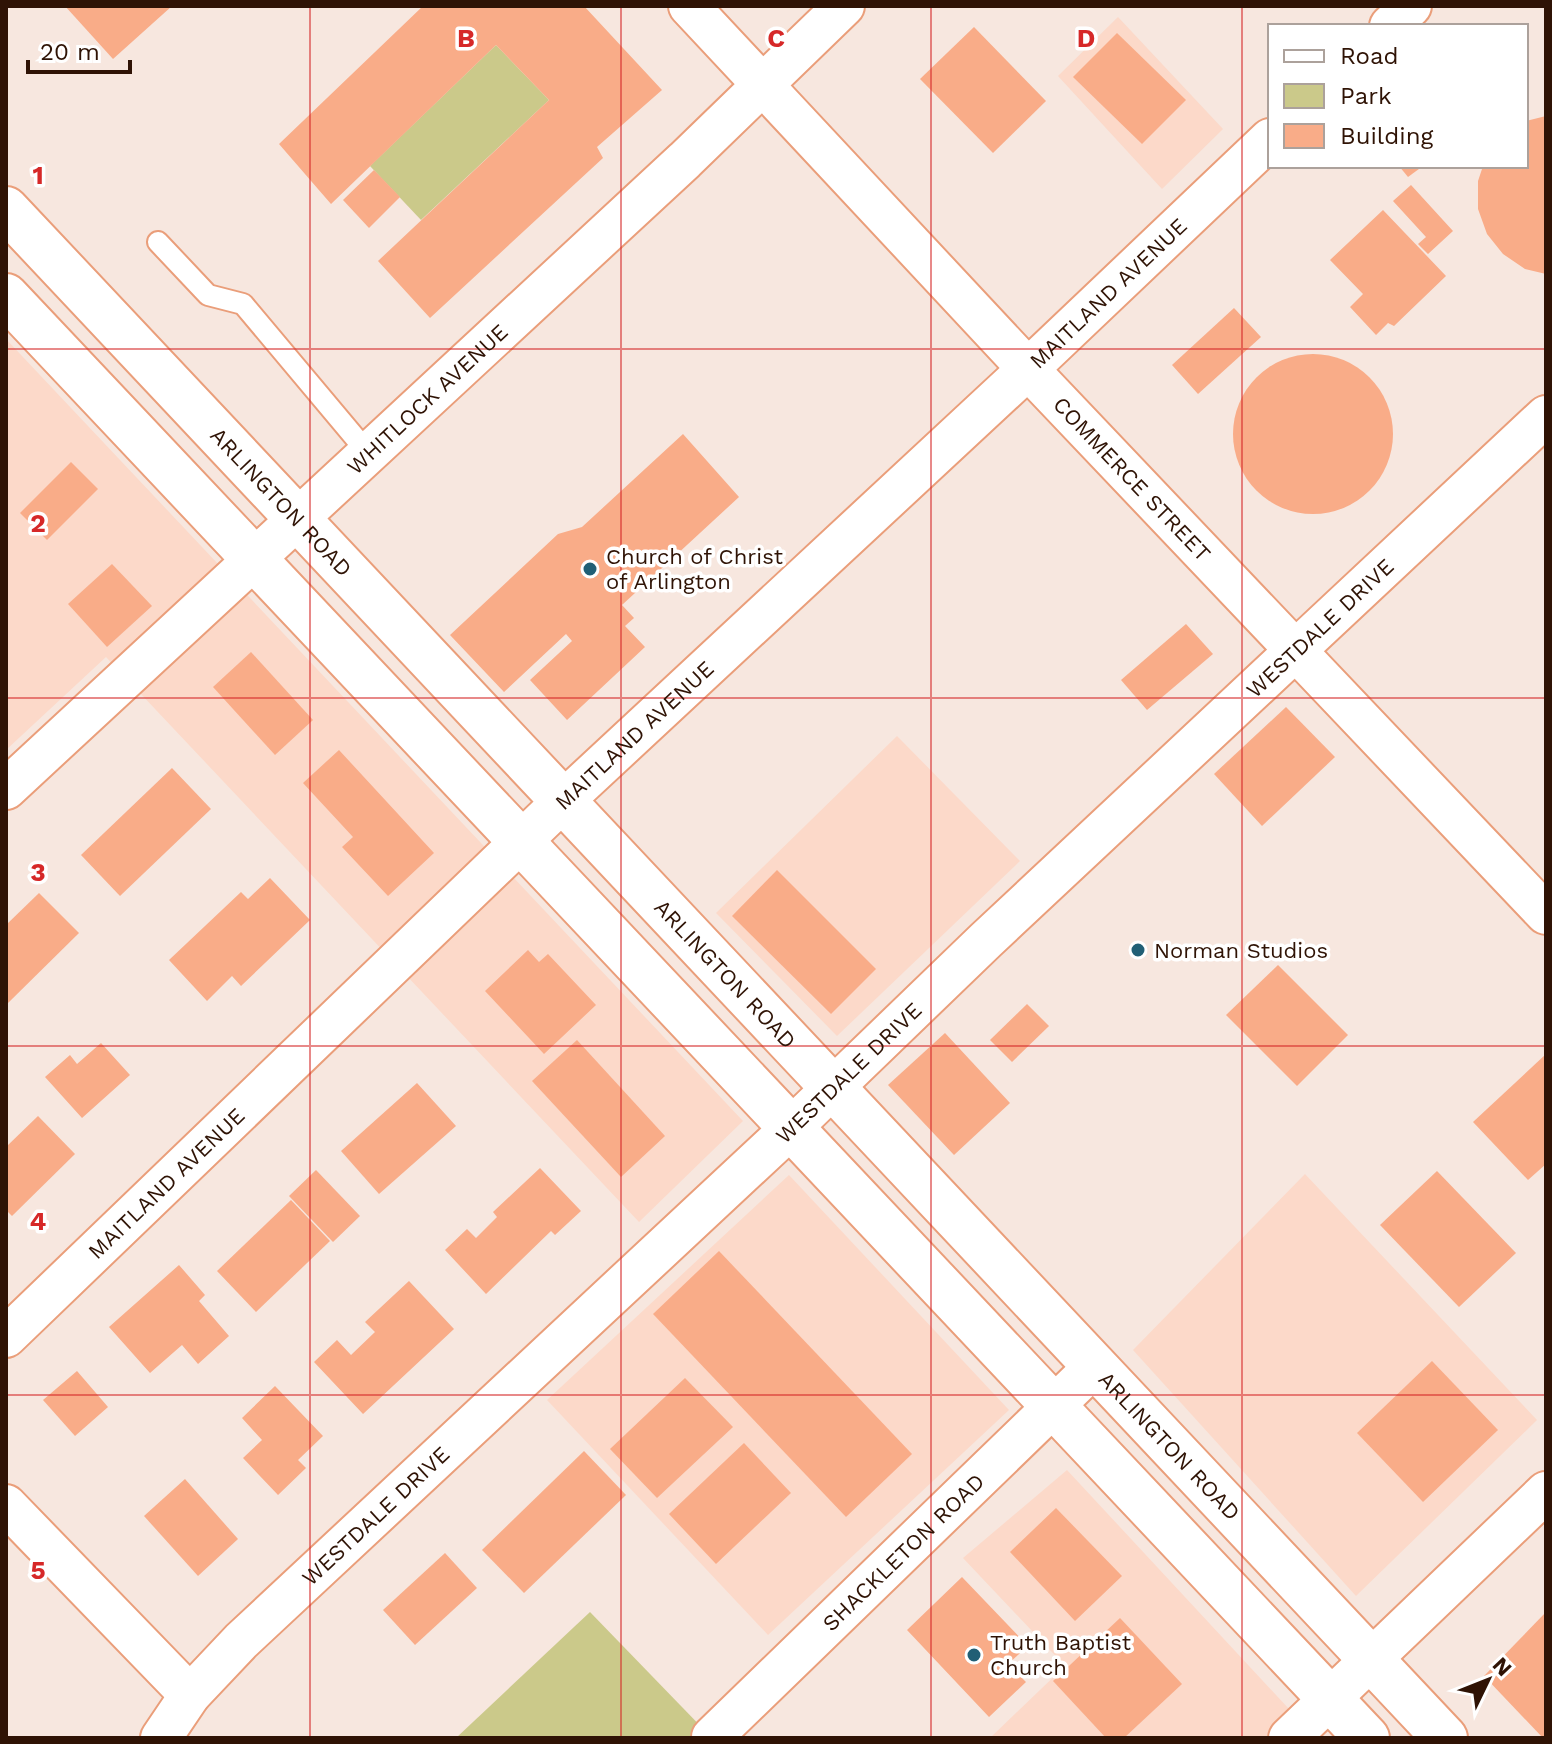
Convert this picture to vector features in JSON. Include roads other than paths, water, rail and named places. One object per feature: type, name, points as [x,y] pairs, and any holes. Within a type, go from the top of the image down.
[{"type":"main road","name":"ARLINGTON ROAD","points":[[13,231],[296,519],[1445,1738]]},
{"type":"main road","points":[[6,296],[1367,1738]]},
{"type":"street","name":"COMMERCE STREET","points":[[689,6],[1028,369],[1546,914]]},
{"type":"street","name":"WHITLOCK AVENUE","points":[[6,789],[685,160],[844,6]]},
{"type":"street","points":[[1392,24],[1411,6]]},
{"type":"street","name":"MAITLAND AVENUE","points":[[6,1337],[562,802],[1028,369],[1268,141]]},
{"type":"street","name":"WESTDALE DRIVE","points":[[161,1738],[190,1695],[241,1641],[790,1129],[986,940],[1546,416]]},
{"type":"street","name":"SHACKLETON ROAD","points":[[712,1737],[1096,1365]]},
{"type":"street","points":[[1289,1738],[1546,1492]]},
{"type":"street","points":[[6,1505],[190,1695]]},
{"type":"lane","points":[[158,242],[208,295],[243,304],[368,453]]},
{"type":"place","name":"Church of Christ of Arlington","points":[[590,569]]},
{"type":"place","name":"Norman Studios","points":[[1138,950]]},
{"type":"place","name":"Truth Baptist Church","points":[[974,1655]]}]
